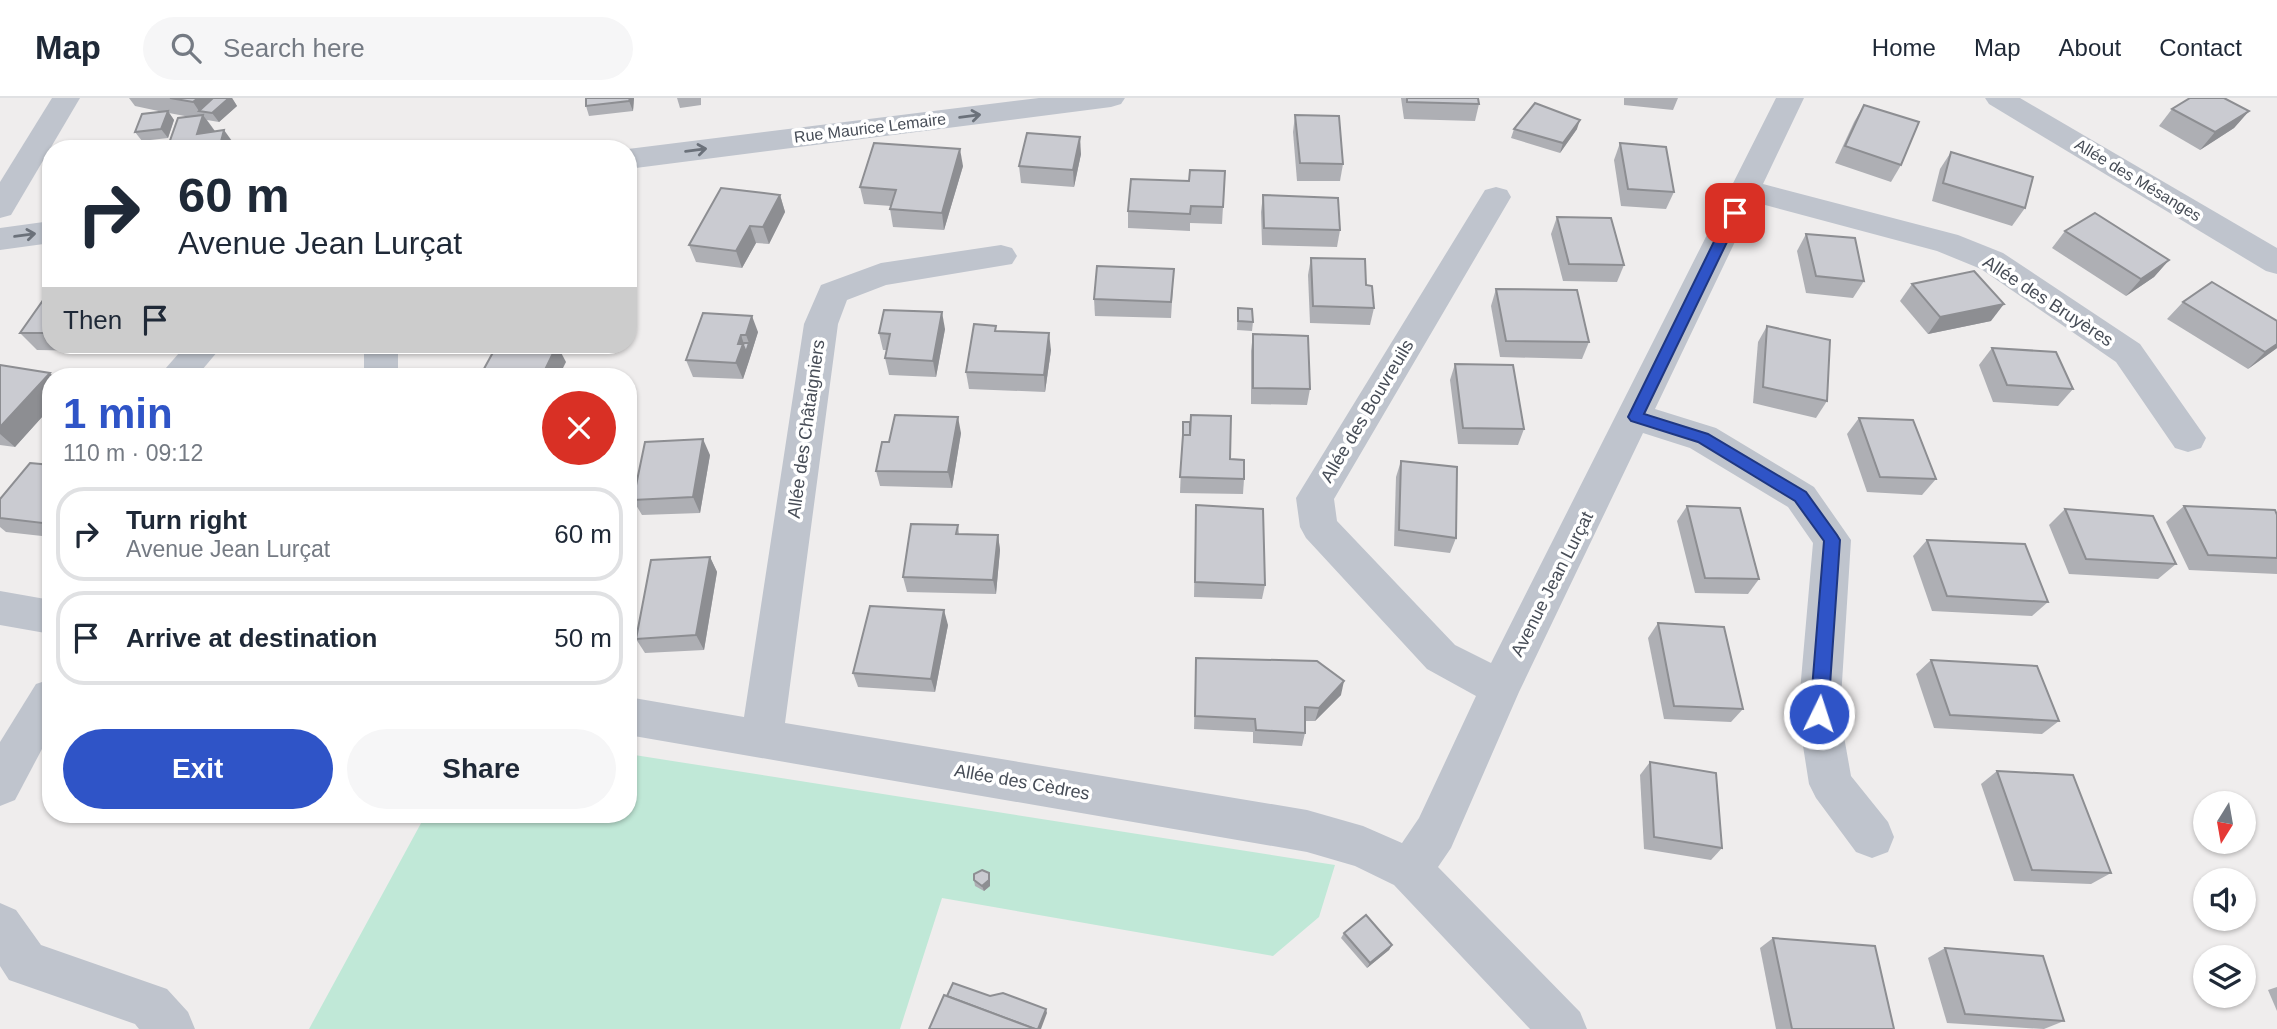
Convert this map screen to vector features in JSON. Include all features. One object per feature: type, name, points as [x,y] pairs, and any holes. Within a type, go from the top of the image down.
[{"type":"street","points":[[0,208],[66,98]]},
{"type":"street","name":"Rue Maurice Lemaire","points":[[637,158],[1111,98]]},
{"type":"street","name":"Avenue Jean Lurçat","points":[[1410,870],[1434,833],[1500,688],[1636,417],[1790,98]]},
{"type":"street","name":"Allée des Mésanges","points":[[1999,98],[2277,263]]},
{"type":"street","name":"Allée des Bruyères","points":[[1746,190],[1947,243],[1992,261],[2128,352],[2188,438]]},
{"type":"street","name":"Allée des Bouvreuils","points":[[1496,197],[1315,498],[1320,527],[1441,657],[1500,688]]},
{"type":"street","points":[[0,239],[42,233]]},
{"type":"street","name":"Allée des Châtaigniers","points":[[762,738],[821,324],[833,293],[881,274],[1001,256]]},
{"type":"street","points":[[184,368],[197,354]]},
{"type":"street","points":[[1636,417],[1703,438],[1801,497],[1832,540],[1819,714],[1831,785],[1872,837]]},
{"type":"street","points":[[0,608],[42,615]]},
{"type":"street","points":[[0,786],[26,733],[42,710]]},
{"type":"street","name":"Allée des Cèdres","points":[[637,717],[1307,831],[1363,847],[1410,870]]},
{"type":"street","points":[[1410,870],[1563,1029]]},
{"type":"street","points":[[0,926],[26,962],[150,1006],[171,1029]]},
{"type":"green space","points":[[637,755],[1335,865],[1319,917],[1273,956],[942,898],[900,1029],[309,1029],[421,823],[637,823]]},
{"type":"building","points":[[170,98],[198,98],[193,102]]},
{"type":"building","points":[[213,98],[229,98],[212,113],[199,111]]},
{"type":"building","points":[[586,98],[630,98],[629,101],[586,106]]},
{"type":"building","points":[[1407,98],[1478,98],[1479,104],[1407,102]]},
{"type":"building","points":[[2190,98],[2224,98],[2249,111],[2215,132],[2172,109]]},
{"type":"building","points":[[1535,103],[1580,120],[1563,143],[1514,129]]},
{"type":"building","points":[[1864,105],[1919,122],[1901,165],[1845,146]]},
{"type":"building","points":[[168,111],[161,129],[135,132],[142,114]]},
{"type":"building","points":[[203,115],[197,134],[224,130],[221,140],[170,140],[178,118]]},
{"type":"building","points":[[1295,115],[1339,116],[1343,164],[1300,163]]},
{"type":"building","points":[[1027,133],[1080,137],[1073,170],[1019,166]]},
{"type":"building","points":[[874,143],[960,149],[942,213],[890,209],[896,190],[860,187]]},
{"type":"building","points":[[1620,143],[1666,147],[1674,192],[1628,189]]},
{"type":"building","points":[[1951,152],[2033,177],[2025,208],[1943,183]]},
{"type":"building","points":[[1190,170],[1225,171],[1223,207],[1191,206],[1190,214],[1128,211],[1131,179],[1189,181]]},
{"type":"building","points":[[721,188],[780,195],[763,227],[750,226],[736,251],[689,245]]},
{"type":"building","points":[[1263,195],[1338,198],[1340,230],[1264,228]]},
{"type":"building","points":[[2095,213],[2169,260],[2141,279],[2065,231]]},
{"type":"building","points":[[1557,217],[1611,218],[1624,265],[1569,264]]},
{"type":"building","points":[[1806,234],[1855,238],[1864,281],[1816,276]]},
{"type":"building","points":[[1311,258],[1365,259],[1366,285],[1372,286],[1374,308],[1313,306]]},
{"type":"building","points":[[1097,266],[1174,269],[1171,302],[1094,299]]},
{"type":"building","points":[[1974,271],[2004,304],[1940,317],[1912,284]]},
{"type":"building","points":[[2212,282],[2277,321],[2277,344],[2265,352],[2183,302]]},
{"type":"building","points":[[1496,289],[1577,290],[1589,342],[1506,341]]},
{"type":"building","points":[[42,302],[42,333],[20,333]]},
{"type":"building","points":[[1238,308],[1252,309],[1253,322],[1238,321]]},
{"type":"building","points":[[884,310],[942,312],[933,361],[885,358],[890,334],[879,333]]},
{"type":"building","points":[[703,313],[752,316],[746,335],[741,335],[738,344],[743,344],[736,363],[686,360]]},
{"type":"building","points":[[974,324],[996,326],[995,331],[1049,333],[1044,375],[966,372]]},
{"type":"building","points":[[1767,326],[1830,340],[1827,401],[1763,387]]},
{"type":"building","points":[[1253,334],[1308,336],[1310,389],[1253,388]]},
{"type":"building","points":[[1992,348],[2056,352],[2073,389],[2007,385]]},
{"type":"building","points":[[492,354],[553,354],[546,368],[484,368]]},
{"type":"building","points":[[1455,364],[1513,365],[1524,429],[1463,428]]},
{"type":"building","points":[[0,365],[42,372],[42,382],[0,427]]},
{"type":"building","points":[[895,415],[958,417],[948,472],[876,471],[882,442],[889,442]]},
{"type":"building","points":[[1191,415],[1231,416],[1230,459],[1244,460],[1244,479],[1180,477],[1183,435],[1190,435]]},
{"type":"building","points":[[1859,418],[1913,420],[1936,479],[1880,477]]},
{"type":"building","points":[[1183,422],[1190,422],[1190,435],[1183,435]]},
{"type":"building","points":[[703,439],[693,497],[637,500],[637,481],[645,442]]},
{"type":"building","points":[[1401,461],[1457,467],[1456,538],[1399,530]]},
{"type":"building","points":[[30,463],[42,464],[42,523],[0,518],[0,499]]},
{"type":"building","points":[[1196,505],[1263,509],[1265,585],[1195,582]]},
{"type":"building","points":[[1687,506],[1740,508],[1759,579],[1705,578]]},
{"type":"building","points":[[2184,506],[2275,510],[2277,558],[2208,555]]},
{"type":"building","points":[[2065,509],[2153,516],[2176,564],[2086,559]]},
{"type":"building","points":[[911,524],[958,525],[956,534],[998,535],[993,580],[903,577]]},
{"type":"building","points":[[1927,540],[2025,544],[2048,602],[1947,596]]},
{"type":"building","points":[[710,557],[696,635],[637,639],[651,560]]},
{"type":"building","points":[[870,606],[944,610],[931,679],[853,673]]},
{"type":"building","points":[[1658,623],[1724,627],[1743,709],[1674,706]]},
{"type":"building","points":[[1196,658],[1317,661],[1344,681],[1319,708],[1305,707],[1305,733],[1256,730],[1255,719],[1195,716]]},
{"type":"building","points":[[1931,660],[2037,666],[2059,721],[1950,715]]},
{"type":"building","points":[[1650,762],[1716,773],[1722,848],[1654,837]]},
{"type":"building","points":[[1997,771],[2073,775],[2111,873],[2032,870]]},
{"type":"building","points":[[982,870],[989,873],[989,880],[982,886],[974,880],[974,874]]},
{"type":"building","points":[[1366,915],[1392,945],[1370,963],[1344,933]]},
{"type":"building","points":[[1773,938],[1875,946],[1894,1029],[1792,1029]]},
{"type":"building","points":[[1945,948],[2043,956],[2064,1021],[1965,1014]]},
{"type":"building","points":[[953,983],[990,996],[1003,993],[1046,1009],[1038,1029],[947,996]]},
{"type":"building","points":[[944,995],[1035,1029],[929,1029]]},
{"type":"route","points":[[1735,213],[1636,417],[1703,438],[1801,497],[1832,540],[1819,714]]}]
